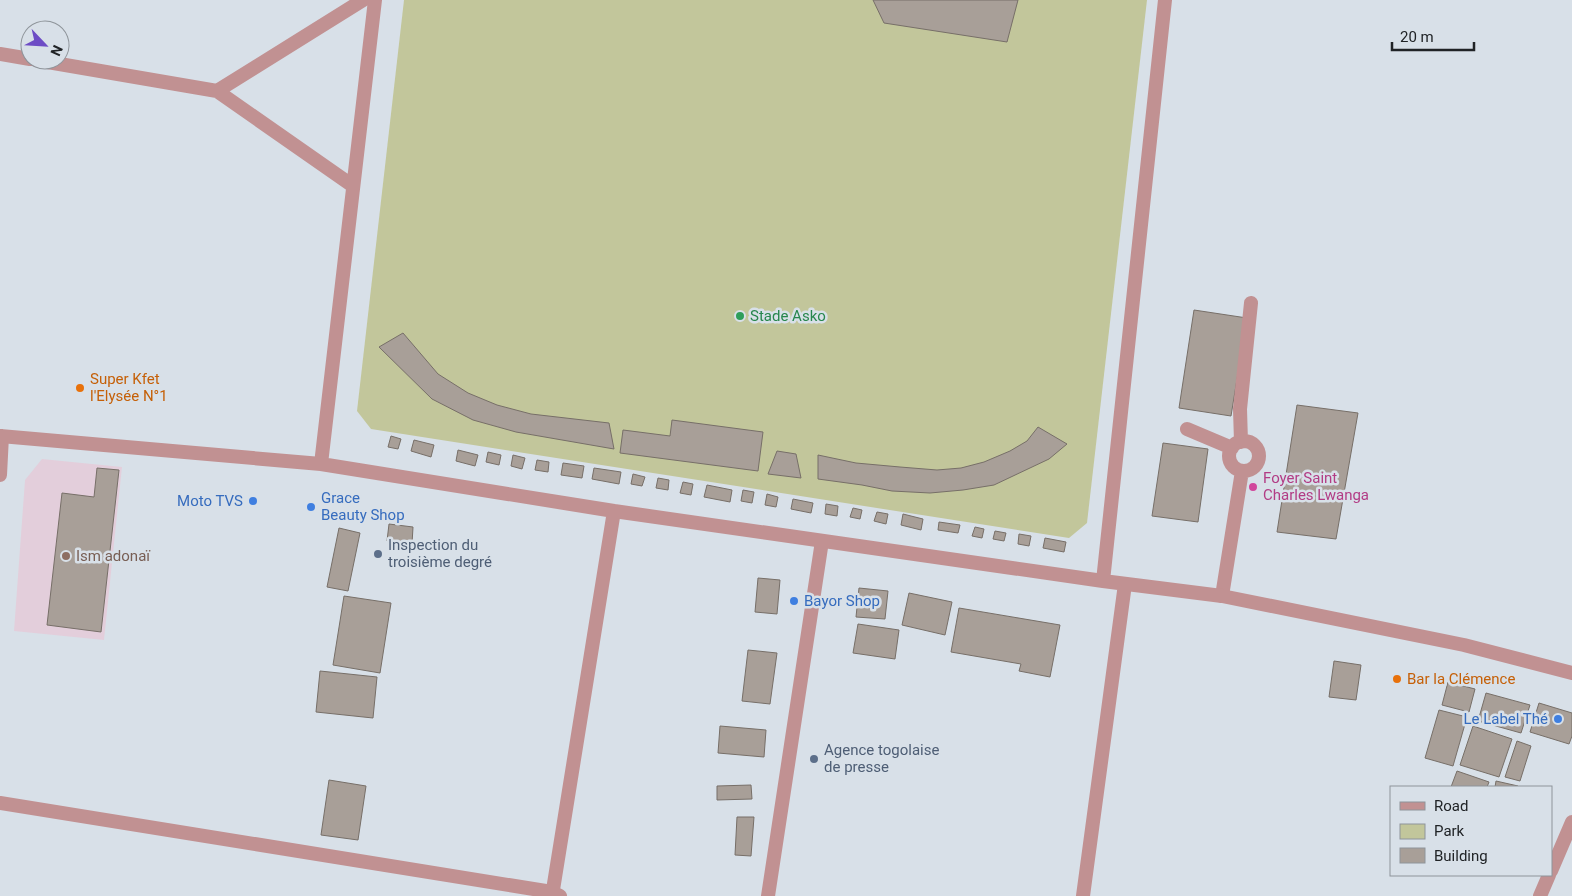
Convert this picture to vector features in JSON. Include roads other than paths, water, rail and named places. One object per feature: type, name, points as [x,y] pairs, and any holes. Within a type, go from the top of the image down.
[{"type":"street","points":[[217,91],[363,0]]},
{"type":"street","points":[[322,464],[375,0]]},
{"type":"street","points":[[1103,581],[1165,0]]},
{"type":"street","points":[[0,54],[20,57]]},
{"type":"street","points":[[70,66],[217,91],[353,186]]},
{"type":"street","points":[[1187,429],[1237,445],[1248,442],[1252,444],[1259,453],[1257,464],[1253,469],[1247,471],[1236,469],[1232,465],[1230,454],[1237,445],[1252,303]]},
{"type":"street","points":[[0,474],[1,436],[322,464],[614,511],[1103,581],[1222,596],[1464,645],[1572,673]]},
{"type":"street","points":[[1222,596],[1242,471]]},
{"type":"street","points":[[0,803],[555,895],[614,511]]},
{"type":"street","points":[[768,896],[822,541]]},
{"type":"street","points":[[1083,896],[1125,584]]},
{"type":"street","points":[[1552,869],[1572,822]]},
{"type":"street","points":[[1540,896],[1549,876]]},
{"type":"place","name":"Stade Asko","points":[[740,316]]},
{"type":"place","name":"Super Kfet l'Elysée N°1","points":[[80,388]]},
{"type":"place","name":"Foyer Saint Charles Lwanga","points":[[1253,487]]},
{"type":"place","name":"Moto TVS","points":[[253,501]]},
{"type":"place","name":"Grace Beauty Shop","points":[[311,507]]},
{"type":"place","name":"Inspection du troisième degré","points":[[378,554]]},
{"type":"place","name":"Ism adonaï","points":[[66,556]]},
{"type":"place","name":"Bayor Shop","points":[[794,601]]},
{"type":"place","name":"Bar la Clémence","points":[[1397,679]]},
{"type":"place","name":"Le Label Thé","points":[[1558,719]]},
{"type":"place","name":"Agence togolaise de presse","points":[[814,759]]}]
